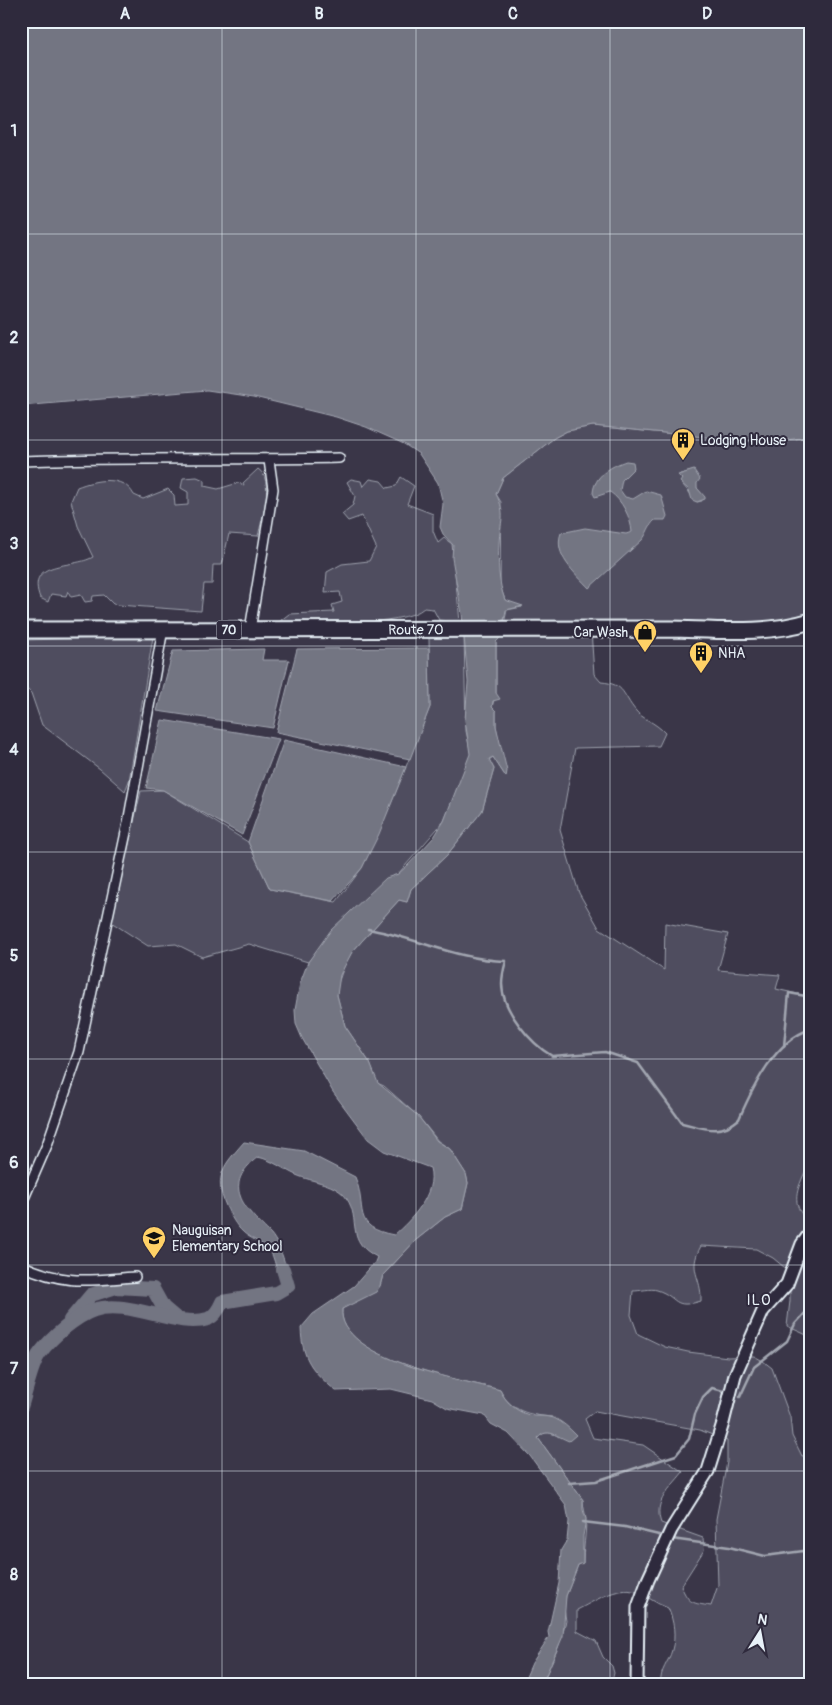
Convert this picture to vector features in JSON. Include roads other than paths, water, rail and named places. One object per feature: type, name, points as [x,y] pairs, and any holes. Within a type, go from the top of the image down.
[{"type":"highway","name":"Route 70","points":[[21,630],[764,630],[796,626],[811,621]]},
{"type":"street","points":[[21,461],[103,458],[269,460],[339,458]]},
{"type":"street","points":[[250,630],[273,488],[269,460]]},
{"type":"street","points":[[21,1206],[46,1145],[79,1052],[128,823],[163,629]]},
{"type":"street","points":[[637,1684],[638,1607],[651,1573],[671,1530],[708,1471],[719,1440],[735,1375],[763,1312],[787,1284],[802,1244],[811,1232]]},
{"type":"street","points":[[21,1266],[62,1280],[78,1282],[135,1277]]},
{"type":"water","points":[[21,21],[811,21],[811,437],[776,441],[746,441],[593,426],[567,431],[554,438],[503,478],[496,494],[502,513],[499,550],[500,579],[505,600],[523,606],[506,610],[501,637],[496,642],[496,693],[500,699],[493,701],[492,707],[496,711],[496,726],[507,771],[506,777],[493,757],[489,759],[494,769],[482,811],[447,855],[411,889],[407,902],[399,900],[352,952],[340,975],[337,995],[345,1026],[370,1063],[378,1083],[418,1116],[437,1141],[450,1149],[466,1174],[468,1183],[462,1209],[445,1217],[416,1240],[383,1275],[376,1292],[342,1309],[346,1326],[360,1341],[380,1354],[433,1373],[500,1390],[509,1403],[518,1410],[528,1415],[554,1418],[563,1423],[576,1435],[569,1441],[549,1433],[545,1433],[538,1438],[583,1500],[583,1510],[586,1519],[583,1536],[583,1563],[578,1565],[566,1596],[563,1636],[542,1684],[523,1684],[532,1663],[549,1637],[548,1632],[559,1583],[561,1550],[567,1540],[569,1521],[566,1505],[530,1456],[508,1433],[491,1424],[484,1415],[447,1408],[432,1399],[391,1389],[336,1391],[310,1364],[304,1348],[301,1328],[313,1314],[354,1286],[375,1262],[377,1257],[367,1251],[357,1237],[351,1207],[343,1194],[331,1186],[296,1175],[273,1162],[258,1157],[247,1167],[241,1177],[240,1196],[252,1214],[273,1236],[286,1266],[288,1286],[281,1280],[269,1250],[246,1234],[235,1223],[222,1196],[221,1187],[221,1179],[226,1164],[244,1142],[304,1151],[355,1177],[366,1221],[371,1227],[394,1235],[421,1206],[430,1187],[430,1168],[384,1151],[368,1139],[333,1092],[302,1038],[296,1024],[295,1010],[300,983],[308,962],[331,930],[386,878],[398,874],[408,865],[434,837],[444,821],[470,754],[465,720],[468,682],[462,614],[452,558],[453,545],[443,534],[440,527],[443,504],[438,483],[419,454],[404,444],[366,427],[336,417],[254,397],[207,390],[21,406]]},
{"type":"water","points":[[626,461],[633,462],[634,468],[622,480],[620,490],[625,497],[633,499],[646,491],[661,495],[667,516],[665,520],[655,520],[642,540],[589,588],[572,570],[563,556],[559,541],[561,533],[585,528],[626,534],[632,532],[625,510],[614,495],[610,492],[595,497],[593,493],[596,482],[604,473]]},
{"type":"water","points":[[694,470],[700,479],[697,483],[697,488],[705,497],[705,499],[697,502],[692,500],[689,490],[680,482],[682,479],[678,475]]},
{"type":"water","points":[[429,648],[430,707],[410,759],[276,732],[297,649]]},
{"type":"water","points":[[264,649],[262,660],[289,660],[273,728],[157,711],[173,651]]},
{"type":"water","points":[[162,720],[279,739],[242,835],[163,790],[146,788]]},
{"type":"water","points":[[284,740],[406,767],[379,834],[362,868],[333,901],[270,889],[248,842]]},
{"type":"waterway","points":[[368,929],[470,957],[506,961],[502,984],[507,1005],[527,1035],[544,1051],[552,1056],[605,1052],[638,1063],[682,1123],[698,1127],[725,1128],[739,1119],[758,1079],[776,1054],[798,1035],[811,1029]]},
{"type":"waterway","points":[[784,1046],[789,993],[811,997]]},
{"type":"waterway","points":[[21,1407],[31,1371],[40,1353],[64,1328],[87,1313],[108,1307],[137,1310],[182,1320],[208,1319],[213,1316],[222,1302],[276,1293],[288,1286],[283,1269]]},
{"type":"waterway","points":[[70,1320],[91,1295],[116,1287],[153,1289],[163,1307],[176,1318]]},
{"type":"waterway","points":[[811,1287],[808,1293],[811,1297]]},
{"type":"waterway","points":[[740,1397],[754,1367],[787,1341],[795,1324],[806,1312],[811,1297]]},
{"type":"waterway","points":[[569,1483],[596,1481],[676,1455],[689,1439],[695,1414],[703,1397],[712,1388],[727,1392]]},
{"type":"waterway","points":[[583,1522],[625,1527],[663,1536]]},
{"type":"waterway","points":[[672,1539],[729,1547],[765,1556],[811,1550]]},
{"type":"place","name":"Lodging House","points":[[683,461]]},
{"type":"place","name":"Car Wash","points":[[645,653]]},
{"type":"place","name":"NHA","points":[[701,674]]},
{"type":"place","name":"Nauguisan Elementary School","points":[[154,1259]]},
{"type":"district","name":"ILO","points":[[759,1300]]}]
